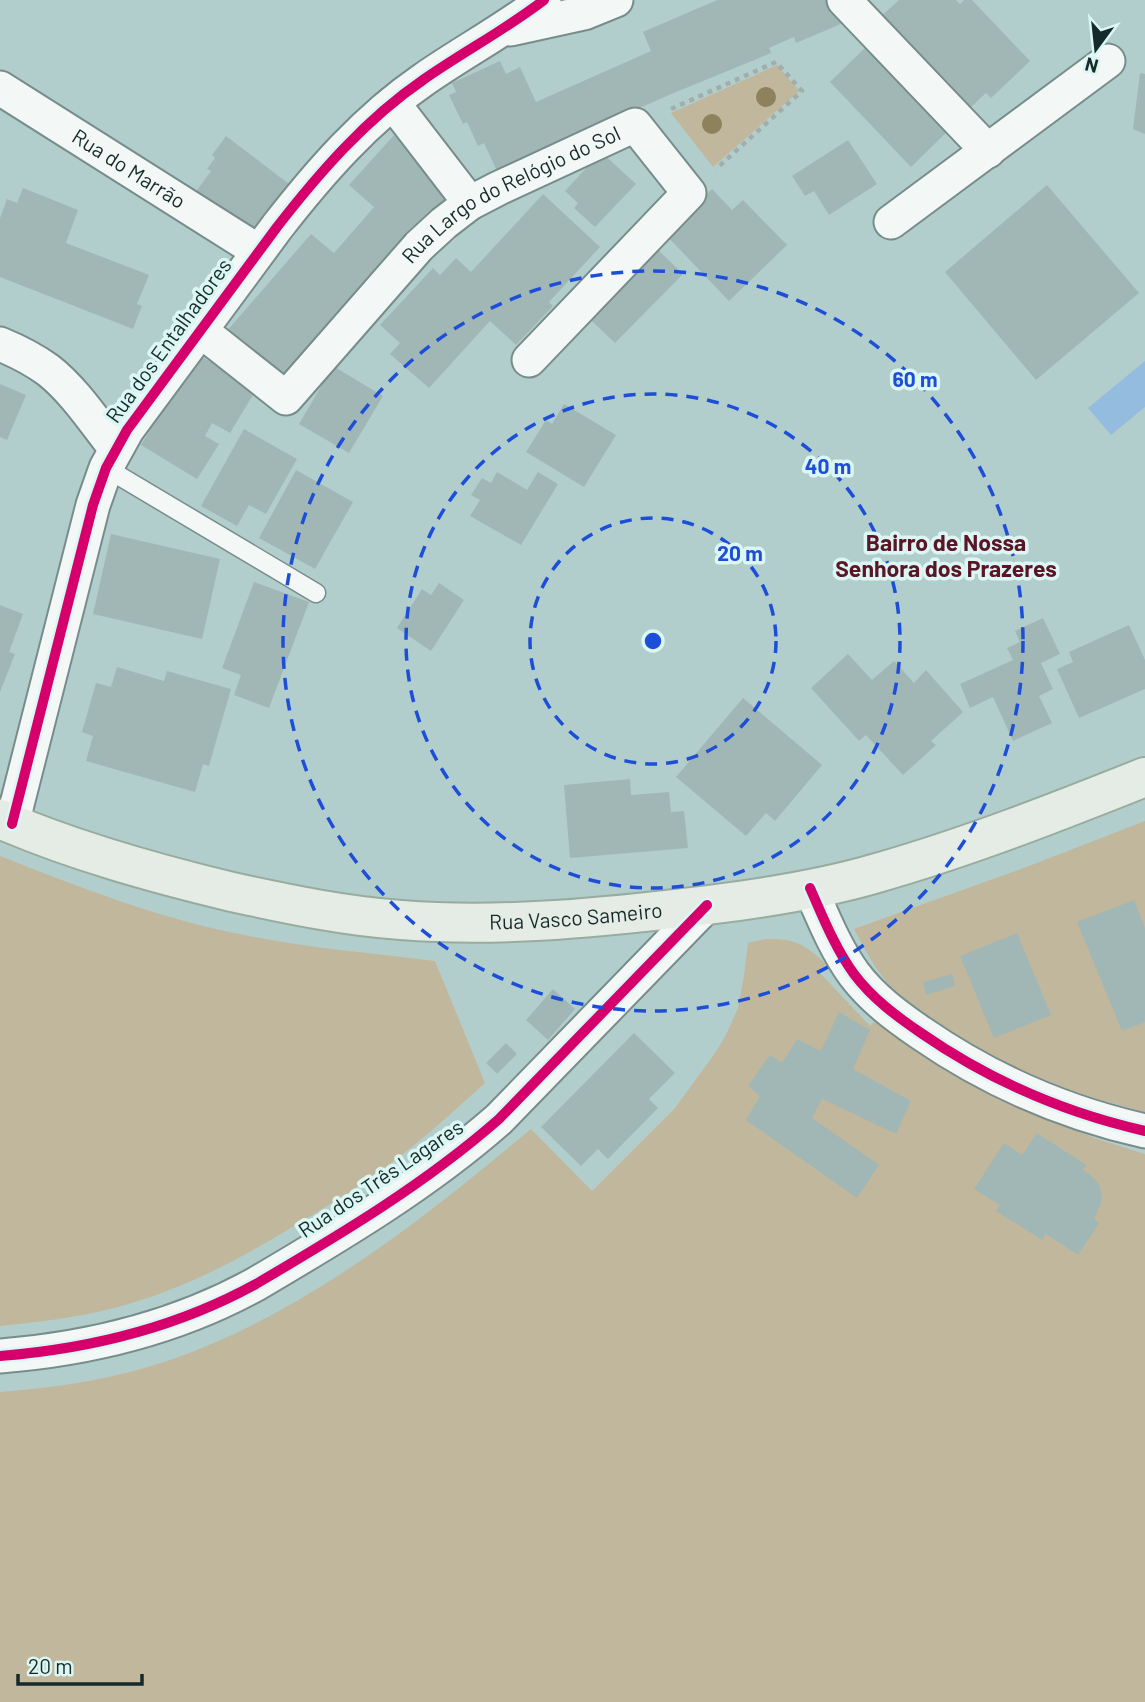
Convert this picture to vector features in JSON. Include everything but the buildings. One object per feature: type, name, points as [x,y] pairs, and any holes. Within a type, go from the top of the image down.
[{"type":"main road","name":"Rua Vasco Sameiro","points":[[6,822],[88,852],[189,882],[297,906],[374,918],[502,922],[637,914],[729,903],[810,888],[876,873],[964,846],[1145,777]]},
{"type":"street","name":"Rua dos Entalhadores","points":[[6,822],[93,505],[111,458],[127,430],[258,251],[336,158],[375,118],[423,80],[544,0]]},
{"type":"street","points":[[499,32],[584,13],[616,0]]},
{"type":"street","points":[[844,0],[988,151]]},
{"type":"street","points":[[891,222],[1108,61]]},
{"type":"street","name":"Rua do Marrão","points":[[0,88],[258,251]]},
{"type":"street","points":[[393,103],[470,203]]},
{"type":"street","name":"Rua Largo do Relógio do Sol","points":[[200,330],[286,398],[419,246],[470,203],[499,188],[635,125],[689,193]]},
{"type":"street","points":[[529,360],[689,193]]},
{"type":"street","points":[[0,344],[31,359],[67,388],[111,458]]},
{"type":"street","points":[[810,888],[834,943],[853,973],[877,1001],[909,1025],[947,1052],[996,1078],[1084,1115],[1145,1131]]},
{"type":"street","name":"Rua dos Três Lagares","points":[[0,1356],[81,1345],[182,1318],[256,1284],[392,1200],[462,1151],[499,1119],[707,905]]},
{"type":"lane","points":[[111,458],[316,593]]},
{"type":"path","points":[[635,125],[776,62],[802,91],[689,193]]},
{"type":"shaded area","points":[[777,65],[799,91],[713,167],[671,113]]},
{"type":"shaded area","points":[[1145,821],[1145,1112],[1094,1098],[1045,1080],[997,1059],[943,1028],[892,988],[854,929],[1029,866]]},
{"type":"shaded area","points":[[0,856],[120,901],[213,928],[292,943],[435,961],[485,1083],[422,1138],[368,1179],[305,1220],[225,1265],[158,1295],[110,1309],[0,1326]]},
{"type":"shaded area","points":[[765,939],[792,941],[819,957],[826,964],[819,972],[870,1026],[882,1014],[981,1087],[1094,1138],[1145,1154],[1145,1702],[0,1702],[0,1392],[79,1383],[126,1373],[182,1356],[237,1333],[290,1305],[391,1240],[531,1129],[592,1191],[675,1108],[715,1053],[738,1008],[748,943]]},
{"type":"water","points":[[1145,361],[1145,407],[1111,435],[1088,408]]},
{"type":"cycle path","points":[[12,824],[93,505],[106,468],[127,430],[277,227],[344,148],[402,95],[544,0]]},
{"type":"cycle path","points":[[810,888],[835,943],[854,974],[877,999],[903,1020],[973,1066],[1028,1093],[1086,1115],[1145,1131]]},
{"type":"cycle path","points":[[0,1356],[67,1348],[164,1324],[256,1284],[351,1227],[412,1187],[499,1119],[707,905]]},
{"type":"district","name":"Bairro de Nossa Senhora dos Prazeres","points":[[946,556]]}]
